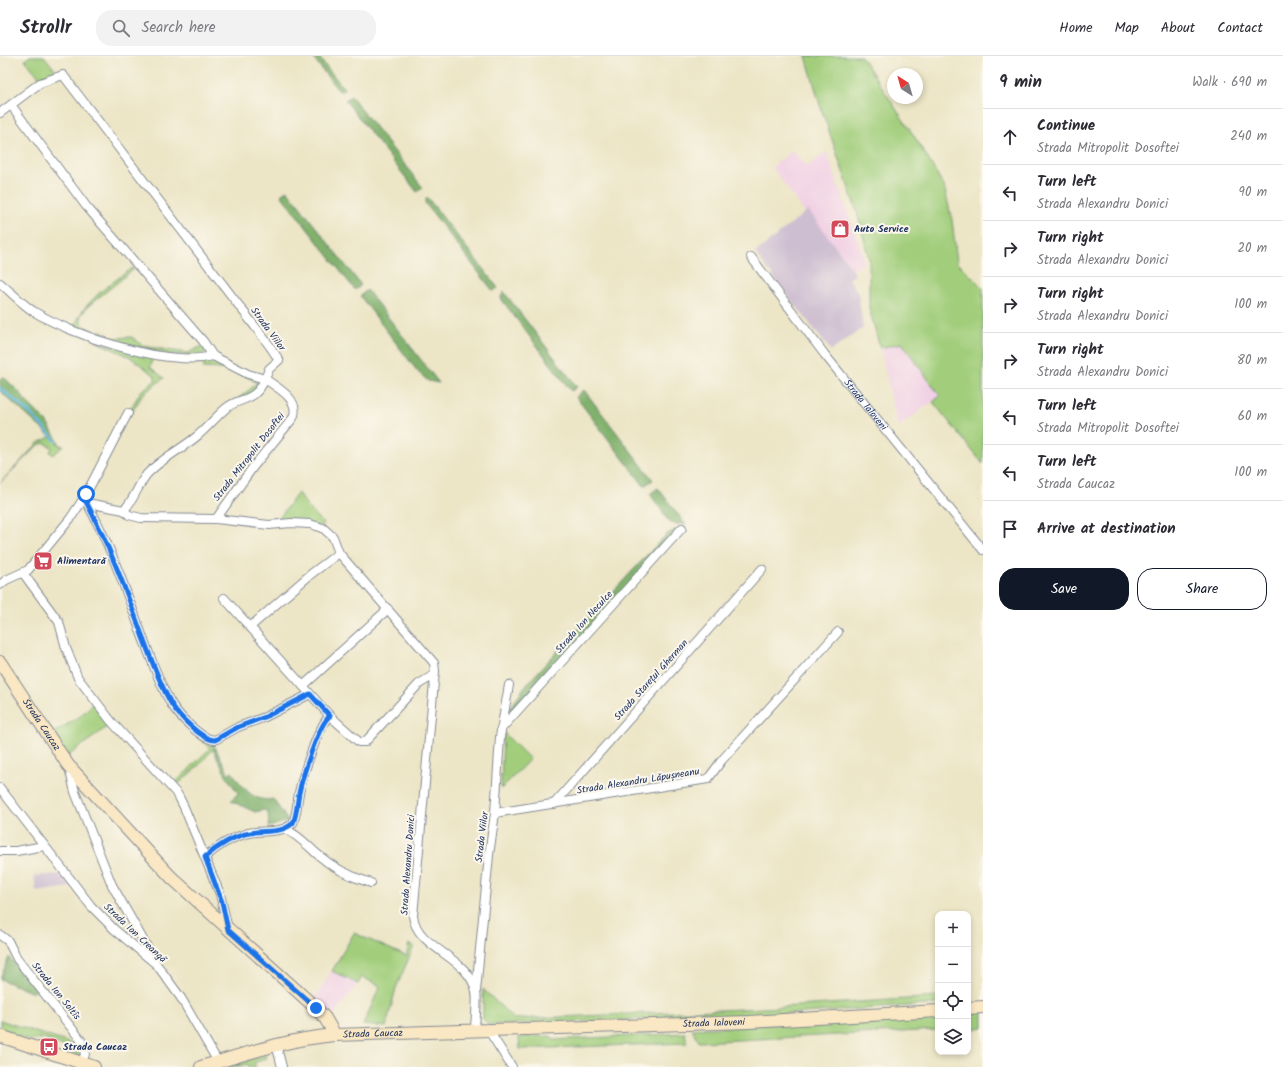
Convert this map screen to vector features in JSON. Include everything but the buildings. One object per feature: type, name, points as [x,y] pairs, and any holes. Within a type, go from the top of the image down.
[{"type":"street","name":"Strada Viilor","points":[[0,113],[40,83],[63,75],[269,345],[278,360],[269,369],[265,379]]},
{"type":"street","points":[[11,105],[86,206],[203,341],[214,356],[253,376],[265,379],[251,397],[229,406],[197,436],[156,466],[142,482],[129,505],[124,510]]},
{"type":"street","name":"Strada Ialoveni","points":[[751,257],[825,355],[983,550]]},
{"type":"street","points":[[0,283],[32,310],[92,338],[177,358],[192,359],[214,356]]},
{"type":"street","name":"Strada Mitropolit Dosoftei","points":[[216,519],[253,467],[293,418],[296,411],[290,399],[281,390],[265,379]]},
{"type":"street","points":[[0,585],[6,580],[23,573],[33,564],[86,501],[128,413]]},
{"type":"street","points":[[86,501],[124,510],[129,515],[141,518],[216,519]]},
{"type":"street","points":[[86,501],[109,548],[160,681],[177,712],[190,725],[210,740],[220,738],[238,727],[265,717],[310,694]]},
{"type":"street","name":"Strada Alexandru Donici","points":[[216,519],[269,525],[302,522],[317,525],[333,537],[339,553],[434,663],[414,908],[414,924],[422,935],[460,965],[468,974],[476,992],[475,1031]]},
{"type":"street","name":"Strada Ion Neculce","points":[[501,730],[682,528]]},
{"type":"street","points":[[250,627],[311,574],[339,553]]},
{"type":"street","name":"Strada Starețul Gherman","points":[[554,804],[762,569]]},
{"type":"street","points":[[23,573],[59,622],[72,666],[78,678],[111,721],[178,795],[205,857],[222,902],[228,930]]},
{"type":"street","points":[[224,598],[330,716],[358,742],[365,742],[419,684],[434,675]]},
{"type":"street","points":[[303,686],[388,609]]},
{"type":"street","name":"Strada Alexandru Lăpușneanu","points":[[495,813],[708,779],[722,760],[838,632]]},
{"type":"street","name":"Strada Caucaz","points":[[0,662],[68,765],[171,877],[316,1008],[325,1018],[335,1035],[489,1031]]},
{"type":"street","name":"Strada Viilor","points":[[476,992],[489,855],[495,813],[501,730],[509,685]]},
{"type":"street","points":[[205,857],[228,841],[246,833],[285,829],[293,823],[295,819],[299,791],[317,736],[324,722],[330,716]]},
{"type":"street","points":[[68,765],[75,792],[112,885],[157,965]]},
{"type":"street","name":"Strada Ion Creangă","points":[[0,788],[44,846],[101,916],[130,944],[157,965],[181,998],[218,1062]]},
{"type":"street","points":[[285,829],[297,836],[317,854],[338,869],[352,877],[371,883]]},
{"type":"street","points":[[0,851],[16,851],[44,846]]},
{"type":"street","name":"Strada Ion Soltîs","points":[[0,936],[8,941],[17,959],[81,1040],[85,1054],[81,1065]]},
{"type":"street","points":[[971,1008],[983,1007]]},
{"type":"street","name":"Strada Ialoveni","points":[[489,1031],[749,1022],[935,1010]]},
{"type":"street","points":[[489,1031],[512,1067]]},
{"type":"street","points":[[201,1067],[276,1044],[310,1037],[335,1035]]},
{"type":"street","points":[[0,1036],[81,1065],[94,1067]]},
{"type":"street","points":[[276,1044],[281,1064]]},
{"type":"shaded area","points":[[793,150],[806,167],[827,152],[837,185],[863,256],[863,264],[853,270],[808,211],[805,213],[772,167]]},
{"type":"shaded area","points":[[808,210],[853,270],[855,275],[849,279],[858,293],[863,328],[831,351],[755,253]]},
{"type":"shaded area","points":[[902,343],[940,396],[898,427],[880,348]]},
{"type":"shaded area","points":[[61,874],[71,887],[36,892],[34,876]]},
{"type":"shaded area","points":[[332,971],[358,984],[334,1015],[314,999]]},
{"type":"green space","points":[[30,56],[44,56],[57,72],[40,78],[25,60]]},
{"type":"green space","points":[[312,56],[318,56],[345,90],[339,91],[336,88]]},
{"type":"green space","points":[[806,56],[861,56],[887,95],[887,104],[893,104],[918,142],[944,186],[952,220],[957,262],[983,288],[983,464],[933,402],[940,396],[902,343],[880,348],[869,308],[869,259],[857,212],[820,105]]},
{"type":"green space","points":[[351,96],[423,188],[417,192],[345,100]]},
{"type":"green space","points":[[287,190],[361,285],[355,290],[281,195]]},
{"type":"green space","points":[[427,197],[498,288],[493,291],[425,203]]},
{"type":"green space","points":[[132,268],[134,269],[87,307],[80,317],[82,325],[96,333],[101,331],[113,338],[132,337],[143,346],[188,353],[202,346],[206,352],[204,354],[171,355],[96,337],[75,327],[78,318],[90,302]]},
{"type":"green space","points":[[367,290],[439,383],[428,381],[418,372],[360,296]]},
{"type":"green space","points":[[504,292],[577,387],[571,391],[502,300],[501,297]]},
{"type":"green space","points":[[95,341],[153,357],[150,367],[164,378],[143,394],[132,412],[129,411],[141,391],[155,381],[155,376],[130,357]]},
{"type":"green space","points":[[213,360],[256,379],[259,383],[257,389],[237,400],[257,383],[237,373],[219,369],[203,368],[205,364],[190,362]]},
{"type":"green space","points":[[3,376],[46,421],[61,446],[0,391],[0,379]]},
{"type":"green space","points":[[584,390],[653,480],[644,486],[576,397]]},
{"type":"green space","points":[[50,437],[61,446],[64,446],[53,455],[50,452],[52,448],[45,443],[38,445],[0,483],[38,443]]},
{"type":"green space","points":[[658,488],[686,525],[670,523],[650,494]]},
{"type":"green space","points":[[298,493],[311,511],[323,523],[323,526],[274,521],[278,519]]},
{"type":"green space","points":[[674,530],[678,530],[506,720],[507,712],[525,686],[665,536]]},
{"type":"green space","points":[[93,704],[111,724],[68,756],[53,733],[79,717]]},
{"type":"green space","points":[[504,733],[530,759],[501,789],[503,736]]},
{"type":"green space","points":[[200,737],[215,747],[198,766],[174,788],[172,786],[210,748],[198,738]]},
{"type":"green space","points":[[215,747],[229,774],[232,772],[244,788],[254,796],[266,800],[273,799],[288,821],[269,827],[268,812],[264,810],[255,812],[231,801],[238,793],[227,777],[213,749]]},
{"type":"green space","points":[[354,933],[406,956],[409,944],[414,946],[396,988],[386,1027],[363,1025],[380,986],[362,977],[358,984],[332,971]]},
{"type":"green space","points":[[9,957],[36,989],[33,993],[0,979]]},
{"type":"green space","points":[[483,989],[514,1019],[765,1008],[935,997],[935,1004],[802,1013],[489,1025],[483,1019]]},
{"type":"green space","points":[[983,1012],[983,1028],[971,1029],[971,1013]]},
{"type":"green space","points":[[935,1015],[935,1030],[699,1042],[692,1029]]},
{"type":"green space","points":[[0,1020],[72,1044],[82,1050],[81,1057],[75,1055],[61,1045],[43,1038],[31,1041],[0,1030]]},
{"type":"green space","points":[[685,1033],[687,1043],[520,1049],[519,1037],[551,1036],[553,1040]]},
{"type":"green space","points":[[266,1055],[267,1058],[254,1063],[256,1067],[249,1067],[247,1064],[238,1067],[224,1067]]},
{"type":"waterway","points":[[0,388],[30,413],[56,441]]},
{"type":"place","name":"Auto Service","points":[[840,229]]},
{"type":"place","name":"Alimentară","points":[[43,561]]},
{"type":"place","name":"Strada Caucaz","points":[[49,1047]]},
{"type":"route","points":[[86,494],[84,498],[101,529],[109,548],[160,681],[172,706],[190,725],[204,737],[210,740],[215,740],[238,727],[265,717],[276,710],[310,694],[330,716],[324,722],[317,736],[299,791],[295,819],[293,823],[285,829],[246,833],[228,841],[205,857],[220,894],[228,930],[316,1008]]}]
